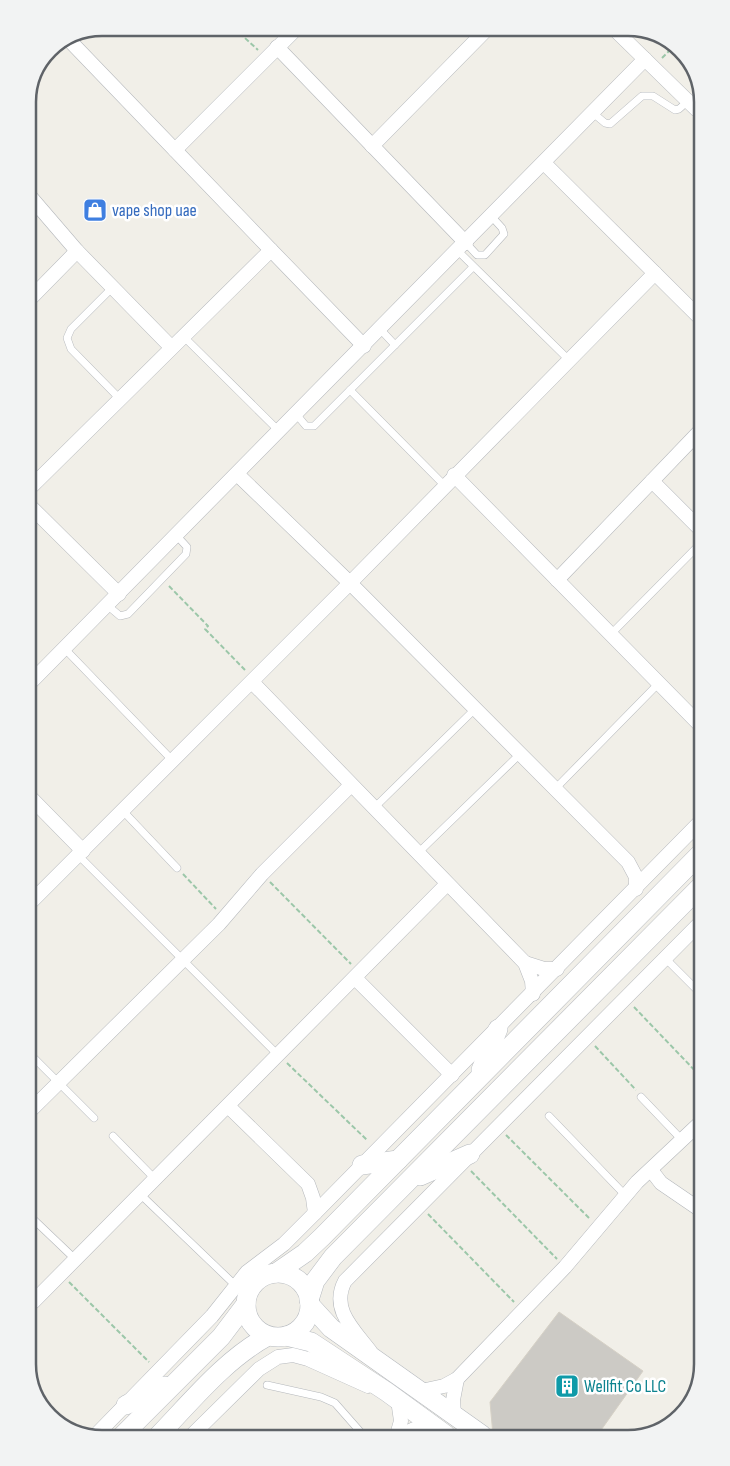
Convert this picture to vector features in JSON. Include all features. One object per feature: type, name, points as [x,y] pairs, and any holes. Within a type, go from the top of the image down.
[{"type":"main road","points":[[439,1430],[312,1342],[277,1336],[254,1327],[246,1312],[247,1295],[258,1280],[276,1273],[314,1245],[694,860]]},
{"type":"main road","points":[[164,1430],[225,1367],[245,1350],[277,1336],[294,1333],[306,1321],[315,1281],[326,1265],[694,893]]},
{"type":"main road","points":[[477,1079],[498,1029]]},
{"type":"main road","points":[[410,1181],[466,1159]]},
{"type":"main road","points":[[362,1165],[398,1160]]},
{"type":"main road","points":[[276,1273],[294,1278],[306,1291],[309,1303],[325,1323],[475,1430]]},
{"type":"main road","points":[[128,1430],[221,1337],[246,1304]]},
{"type":"main road","points":[[126,1405],[179,1379]]},
{"type":"street","points":[[176,150],[289,36]]},
{"type":"street","points":[[372,146],[480,36]]},
{"type":"street","points":[[621,36],[692,106]]},
{"type":"street","points":[[73,43],[364,346]]},
{"type":"street","points":[[277,47],[372,146],[462,247]]},
{"type":"street","points":[[36,677],[594,113],[649,63]]},
{"type":"street","points":[[545,164],[694,312]]},
{"type":"street","points":[[36,203],[112,288],[171,346]]},
{"type":"street","points":[[36,482],[171,346],[271,250]]},
{"type":"street","points":[[36,293],[77,251]]},
{"type":"street","points":[[36,897],[350,584],[655,273]]},
{"type":"street","points":[[557,580],[694,437]]},
{"type":"street","points":[[237,474],[350,584],[628,862],[636,877],[636,889]]},
{"type":"street","points":[[450,480],[557,580],[658,683],[694,716]]},
{"type":"street","points":[[652,481],[694,523]]},
{"type":"street","points":[[36,512],[119,594]]},
{"type":"street","points":[[253,681],[525,964],[532,981],[533,994]]},
{"type":"street","points":[[36,1105],[224,918],[262,874],[351,785]]},
{"type":"street","points":[[36,804],[81,854]]},
{"type":"street","points":[[101,1430],[212,1316],[247,1272],[284,1244],[533,994],[694,828]]},
{"type":"street","points":[[628,862],[640,866],[658,867]]},
{"type":"street","points":[[36,1299],[447,884]]},
{"type":"street","points":[[378,1361],[344,1318],[339,1303],[341,1288],[350,1275],[694,929]]},
{"type":"street","points":[[525,964],[544,969],[557,969]]},
{"type":"street","points":[[357,975],[452,1075]]},
{"type":"street","points":[[229,1106],[308,1184],[313,1198],[315,1213]]},
{"type":"street","points":[[420,1391],[444,1386],[457,1379],[565,1266],[626,1196],[694,1129]]},
{"type":"street","points":[[651,1170],[665,1186],[694,1206]]},
{"type":"street","points":[[308,1184],[337,1190]]},
{"type":"street","points":[[198,1430],[259,1369],[278,1357],[293,1355],[308,1359],[354,1381],[392,1396],[401,1421],[399,1430]]},
{"type":"street","points":[[454,1415],[453,1400],[457,1379]]},
{"type":"street","points":[[412,1430],[439,1430]]},
{"type":"lane","points":[[594,113],[605,123],[610,124],[642,96],[653,96],[675,110],[692,106]]},
{"type":"lane","points":[[462,247],[477,255],[487,253],[504,234],[502,228],[492,217]]},
{"type":"lane","points":[[462,247],[473,267],[568,360]]},
{"type":"lane","points":[[296,414],[306,426],[314,426],[473,267]]},
{"type":"lane","points":[[112,288],[71,329],[67,338],[71,349],[119,398]]},
{"type":"lane","points":[[380,330],[395,345]]},
{"type":"lane","points":[[182,336],[279,431]]},
{"type":"lane","points":[[350,390],[450,480]]},
{"type":"lane","points":[[107,605],[120,616],[126,616],[186,554],[187,547],[176,535]]},
{"type":"lane","points":[[611,634],[694,550]]},
{"type":"lane","points":[[64,648],[173,761]]},
{"type":"lane","points":[[555,789],[658,683]]},
{"type":"lane","points":[[374,808],[475,709]]},
{"type":"lane","points":[[418,854],[520,754]]},
{"type":"lane","points":[[124,811],[177,868]]},
{"type":"lane","points":[[81,854],[278,1055]]},
{"type":"lane","points":[[665,958],[694,987]]},
{"type":"lane","points":[[36,1060],[94,1118]]},
{"type":"lane","points":[[642,1096],[682,1140]]},
{"type":"lane","points":[[549,1116],[626,1196]]},
{"type":"lane","points":[[113,1136],[155,1179]]},
{"type":"lane","points":[[140,1194],[235,1285]]},
{"type":"lane","points":[[36,1222],[75,1259]]},
{"type":"lane","points":[[267,1385],[321,1397],[334,1403],[359,1430]]},
{"type":"path","points":[[242,36],[266,59]]},
{"type":"path","points":[[649,63],[668,50]]},
{"type":"path","points":[[162,579],[208,626],[204,629],[253,681]]},
{"type":"path","points":[[177,868],[224,918]]},
{"type":"path","points":[[262,874],[357,975]]},
{"type":"path","points":[[625,998],[694,1070]]},
{"type":"path","points":[[587,1037],[642,1096]]},
{"type":"path","points":[[278,1055],[377,1149]]},
{"type":"path","points":[[498,1128],[600,1228]]},
{"type":"path","points":[[466,1159],[565,1266]]},
{"type":"path","points":[[419,1206],[523,1311]]},
{"type":"path","points":[[60,1274],[158,1370]]},
{"type":"building","name":"Wellfit Co LLC","points":[[559,1312],[643,1371],[601,1430],[493,1430],[490,1402]]},
{"type":"place","name":"vape shop uae","points":[[95,210]]},
{"type":"place","name":"Wellfit Co LLC","points":[[567,1386]]}]
